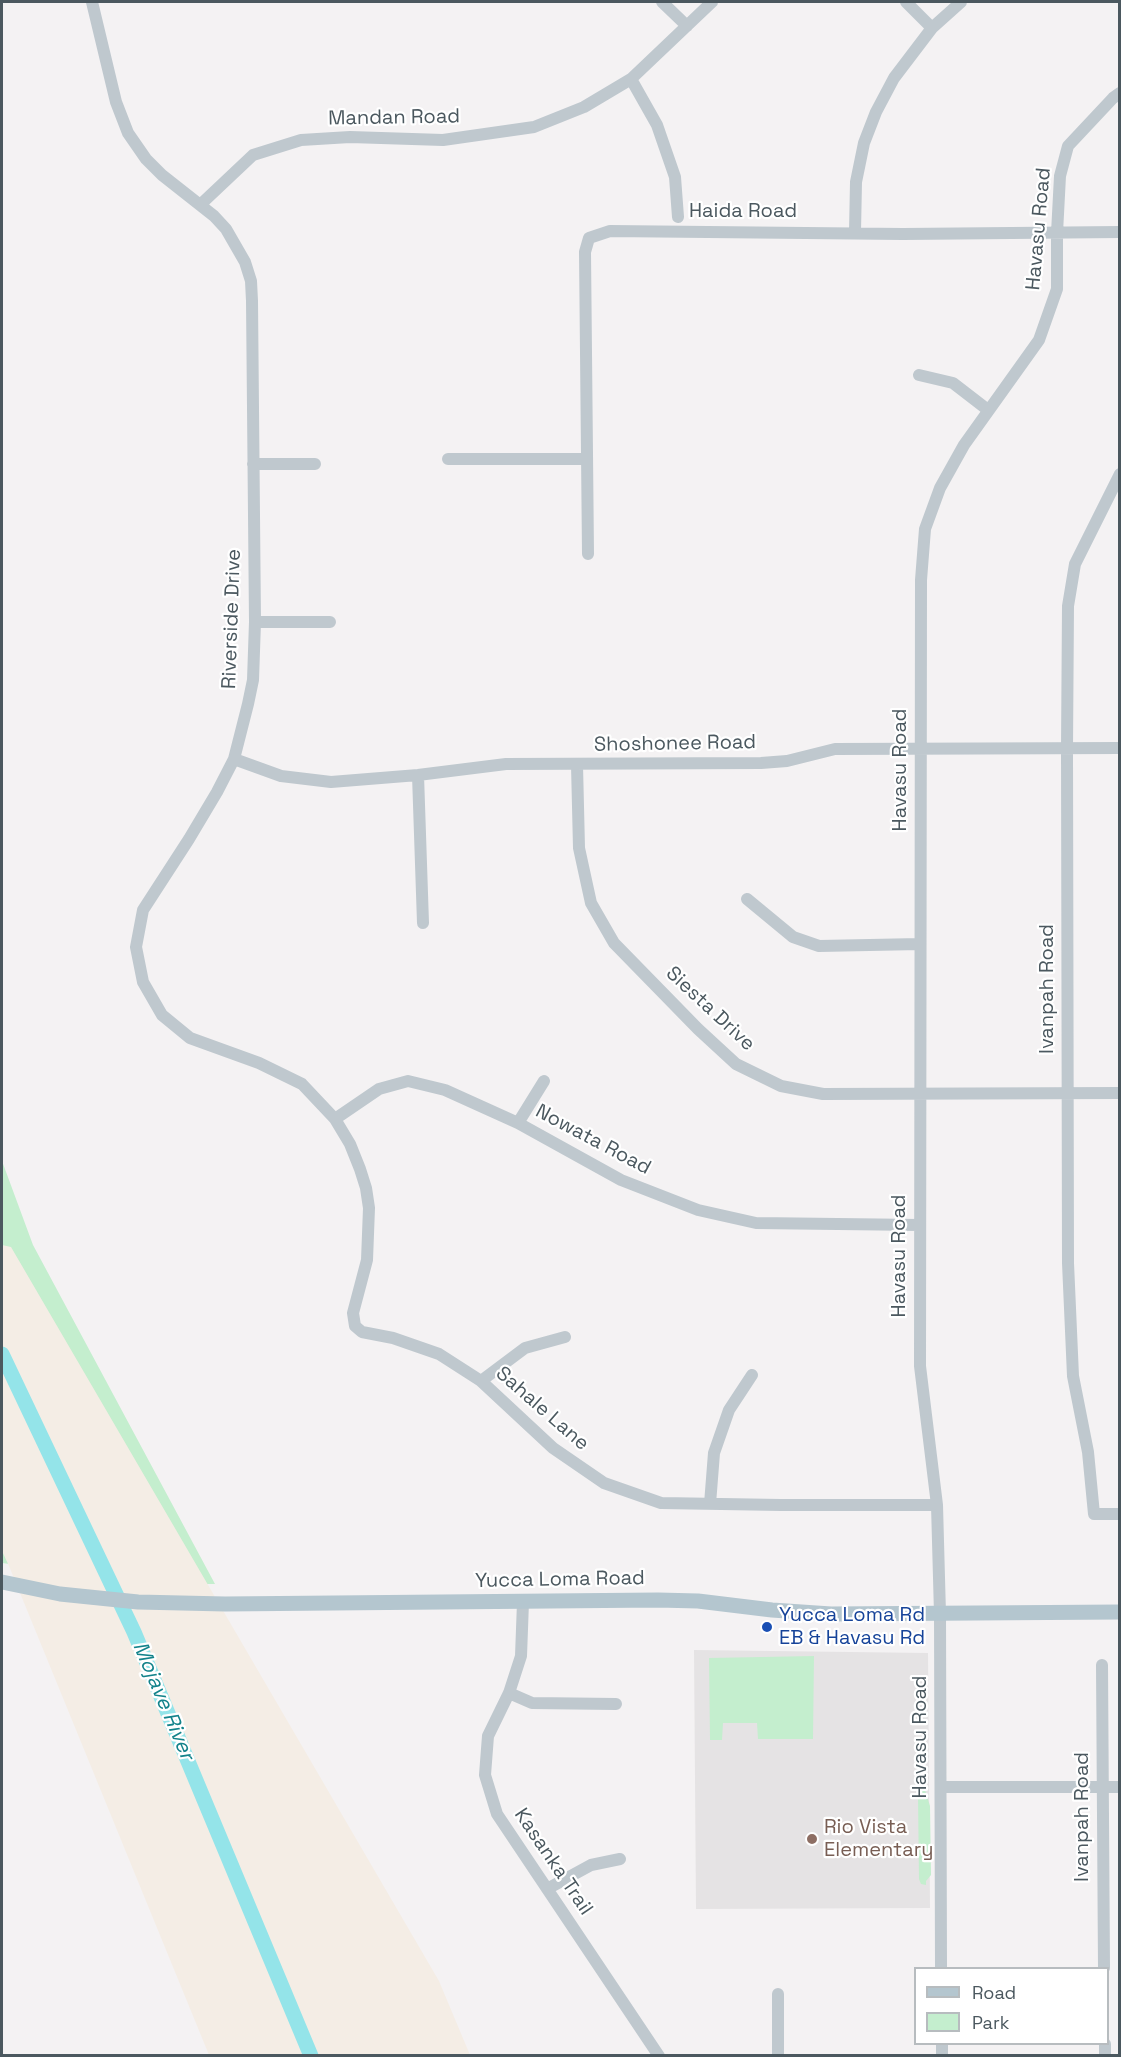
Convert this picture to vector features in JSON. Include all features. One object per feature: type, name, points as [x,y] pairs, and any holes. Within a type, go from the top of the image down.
[{"type":"main road","name":"Yucca Loma Road","points":[[2,1582],[60,1594],[138,1602],[698,1601],[809,1613],[1119,1612]]},
{"type":"street","name":"Riverside Drive","points":[[92,2],[113,91],[128,133],[146,159],[220,223],[236,243],[251,281],[252,301],[255,622],[253,680],[234,759],[189,839],[143,910],[136,948],[143,982],[162,1015],[190,1038],[259,1063],[302,1084],[335,1119],[350,1144],[366,1188],[369,1208],[367,1260],[353,1313],[355,1326]]},
{"type":"street","points":[[662,2],[687,26]]},
{"type":"street","name":"Mandan Road","points":[[200,205],[253,155],[301,140],[350,137],[443,140],[534,128],[584,107],[631,79],[712,2]]},
{"type":"street","points":[[906,2],[932,28]]},
{"type":"street","points":[[855,232],[856,182],[864,143],[872,123],[894,78],[932,28],[961,2]]},
{"type":"street","points":[[631,79],[657,125],[675,177],[678,217]]},
{"type":"street","name":"Havasu Road","points":[[941,1967],[940,1614],[937,1505],[920,1366],[921,580],[925,529],[940,488],[964,445],[1039,340],[1057,289],[1060,176],[1068,146],[1119,93]]},
{"type":"street","name":"Haida Road","points":[[588,554],[585,252],[589,238],[610,231],[903,234],[1119,232]]},
{"type":"street","points":[[919,375],[953,383],[988,410]]},
{"type":"street","points":[[448,459],[587,459]]},
{"type":"street","points":[[253,464],[315,464]]},
{"type":"street","name":"Ivanpah Road","points":[[1119,474],[1075,564],[1068,606],[1067,748],[1068,1263],[1073,1376],[1088,1452],[1094,1514],[1119,1514]]},
{"type":"street","points":[[255,622],[330,622]]},
{"type":"street","name":"Shoshonee Road","points":[[234,759],[281,776],[331,782],[418,775],[506,764],[761,763],[787,761],[836,749],[1119,748]]},
{"type":"street","name":"Siesta Drive","points":[[577,765],[579,848],[591,903],[614,943],[698,1029],[736,1064],[781,1086],[823,1094],[1119,1093]]},
{"type":"street","points":[[418,775],[423,923]]},
{"type":"street","points":[[747,899],[793,937],[819,945],[920,944]]},
{"type":"street","name":"Nowata Road","points":[[335,1119],[379,1089],[408,1081],[445,1090],[518,1122],[621,1180],[698,1210],[756,1223],[919,1225]]},
{"type":"street","points":[[518,1122],[544,1081]]},
{"type":"street","name":"Sahale Lane","points":[[355,1326],[363,1332],[393,1338],[429,1350],[481,1381],[553,1448],[604,1483],[661,1503],[937,1505]]},
{"type":"street","points":[[481,1381],[525,1348],[565,1337]]},
{"type":"street","points":[[710,1504],[714,1453],[729,1410],[752,1375]]},
{"type":"street","name":"Kasanka Trail","points":[[523,1602],[521,1656],[509,1693],[488,1736],[486,1775],[497,1814],[659,2055]]},
{"type":"street","name":"Ivanpah Road","points":[[1102,1665],[1104,1967]]},
{"type":"street","points":[[509,1693],[532,1703],[616,1704]]},
{"type":"street","points":[[941,1787],[1119,1787]]},
{"type":"street","points":[[547,1889],[591,1865],[620,1859]]},
{"type":"street","points":[[778,1994],[778,2055]]},
{"type":"shaded area","name":"Rio Vista Elementary","points":[[694,1650],[928,1653],[930,1908],[696,1909]]},
{"type":"green space","points":[[2,1161],[33,1245],[215,1584],[164,1584],[2,1563]]},
{"type":"green space","points":[[814,1656],[813,1739],[758,1739],[757,1723],[723,1723],[722,1740],[710,1740],[709,1658]]},
{"type":"green space","points":[[925,1790],[930,1806],[931,1875],[926,1885],[921,1884],[919,1879],[918,1797],[921,1791]]},
{"type":"sand","points":[[2,1245],[11,1247],[439,1981],[470,2055],[209,2055],[2,1551]]},
{"type":"waterway","name":"Mojave River","points":[[2,1354],[134,1632],[311,2056]]},
{"type":"place","name":"Yucca Loma Rd EB & Havasu Rd","points":[[767,1627]]},
{"type":"place","name":"Rio Vista Elementary","points":[[812,1839]]}]
